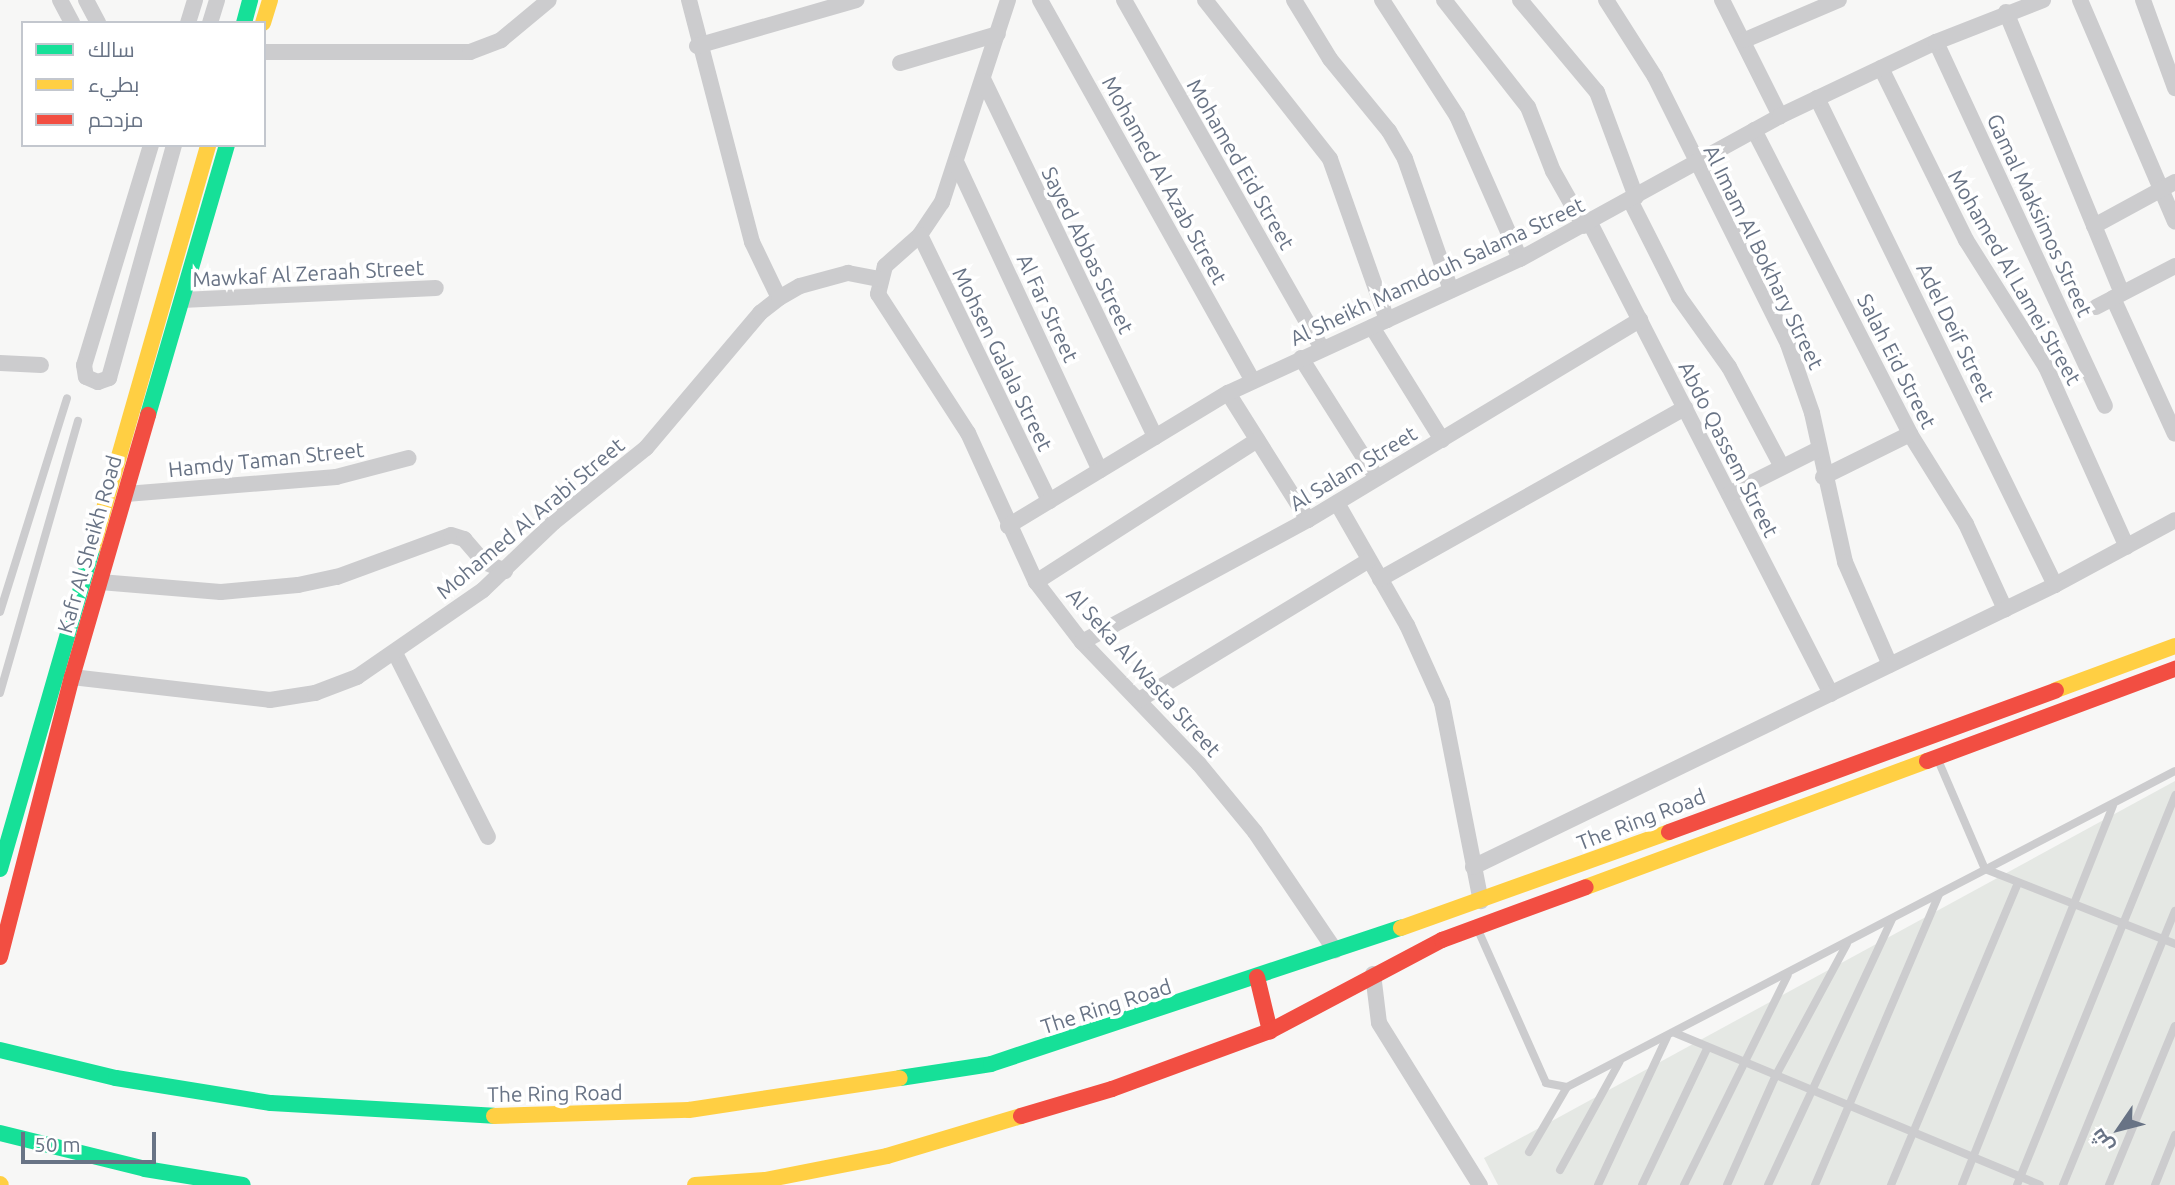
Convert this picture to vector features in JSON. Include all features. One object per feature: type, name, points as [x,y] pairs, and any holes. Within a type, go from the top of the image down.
[{"type":"main road","points":[[245,21],[250,0]]},
{"type":"main road","points":[[264,21],[270,0]]},
{"type":"main road","name":"Kafr Al Sheikh Road","points":[[0,869],[207,147]]},
{"type":"main road","name":"Kafr Al Sheikh Road","points":[[0,957],[72,677],[226,147]]},
{"type":"main road","points":[[158,320],[175,324]]},
{"type":"main road","name":"The Ring Road","points":[[0,1050],[116,1078],[271,1103],[385,1113],[504,1116],[689,1110],[991,1064],[1481,901],[2175,646]]},
{"type":"main road","name":"The Ring Road","points":[[695,1185],[757,1183],[951,1139],[1112,1089],[1270,1031],[1373,974],[1477,927],[2175,669]]},
{"type":"main road","points":[[1574,866],[1583,887]]},
{"type":"main road","points":[[1257,977],[1270,1031]]},
{"type":"main road","points":[[0,1133],[145,1169],[236,1184]]},
{"type":"street","points":[[60,0],[71,21]]},
{"type":"street","points":[[86,0],[97,21]]},
{"type":"street","points":[[189,21],[195,0]]},
{"type":"street","points":[[211,21],[217,0]]},
{"type":"street","points":[[266,52],[470,52],[501,40],[549,0]]},
{"type":"street","points":[[689,0],[697,46],[744,196],[752,242],[779,298]]},
{"type":"street","points":[[697,46],[856,0]]},
{"type":"street","points":[[878,279],[885,266],[919,235],[942,202],[957,164],[1008,0]]},
{"type":"street","name":"Mohamed Al Azab Street","points":[[1040,0],[1253,381]]},
{"type":"street","name":"Mohamed Eid Street","points":[[1124,0],[1322,349]]},
{"type":"street","points":[[1205,0],[1330,159],[1380,323],[1442,440]]},
{"type":"street","points":[[1294,0],[1330,59],[1389,131],[1405,159],[1451,290]]},
{"type":"street","points":[[1382,0],[1457,116],[1520,260]]},
{"type":"street","name":"Abdo Qassem Street","points":[[1444,0],[1528,107],[1553,171],[1587,225],[1640,320],[1831,694]]},
{"type":"street","points":[[1520,0],[1597,92],[1633,198],[1679,297],[1729,367],[1782,467]]},
{"type":"street","name":"Al Imam Al Bokhary Street","points":[[1606,0],[1650,68],[1695,164],[1788,344],[1802,378],[1849,572],[1891,665]]},
{"type":"street","points":[[1722,0],[1745,40],[1780,116]]},
{"type":"street","points":[[1745,40],[1839,0]]},
{"type":"street","name":"Al Sheikh Mamdouh Salama Street","points":[[1008,526],[1228,393],[1520,260],[1817,98],[1936,42],[2006,12],[2043,0]]},
{"type":"street","points":[[2080,0],[2168,185],[2175,222]]},
{"type":"street","points":[[2143,0],[2175,88]]},
{"type":"street","points":[[2006,12],[2094,226],[2118,296],[2175,434]]},
{"type":"street","points":[[900,63],[998,34]]},
{"type":"street","name":"Gamal Maksimos Street","points":[[1936,42],[2105,406]]},
{"type":"street","name":"Mohamed Al Lamei Street","points":[[1881,68],[1960,231],[2046,367],[2127,547]]},
{"type":"street","name":"Sayed Abbas Street","points":[[984,81],[1154,437]]},
{"type":"street","name":"Adel Deif Street","points":[[1817,98],[2055,584]]},
{"type":"street","name":"Salah Eid Street","points":[[1754,130],[1910,434],[1966,524],[2005,609]]},
{"type":"street","points":[[138,147],[146,162]]},
{"type":"street","points":[[150,147],[84,365],[86,377],[97,383],[108,377],[173,147]]},
{"type":"street","name":"Al Far Street","points":[[957,164],[1100,470]]},
{"type":"street","points":[[2094,226],[2168,185]]},
{"type":"street","name":"Mohsen Galala Street","points":[[919,235],[1049,501]]},
{"type":"street","points":[[2096,307],[2175,267]]},
{"type":"street","name":"Mohamed Al Arabi Street","points":[[72,677],[270,700],[315,693],[357,677],[395,653],[505,571],[554,522],[658,437],[743,332],[779,298],[800,286],[848,273],[878,279]]},
{"type":"street","name":"Al Seka Al Wasta Street","points":[[878,279],[884,307],[968,433],[1008,526],[1037,582],[1083,642],[1139,699],[1255,832],[1335,950]]},
{"type":"street","name":"Mawkaf Al Zeraah Street","points":[[182,300],[436,288]]},
{"type":"street","name":"Al Salam Street","points":[[1083,642],[1308,520],[1640,320]]},
{"type":"street","points":[[1301,358],[1377,478]]},
{"type":"street","points":[[0,363],[41,365]]},
{"type":"street","points":[[1228,393],[1308,520]]},
{"type":"street","points":[[1380,579],[1685,408]]},
{"type":"street","points":[[1824,477],[1910,434]]},
{"type":"street","points":[[1037,582],[1257,440]]},
{"type":"street","points":[[1729,494],[1819,449]]},
{"type":"street","name":"Hamdy Taman Street","points":[[126,494],[335,477],[409,458]]},
{"type":"street","points":[[1337,503],[1427,663],[1443,703],[1454,744],[1473,867],[1481,901]]},
{"type":"street","points":[[1473,867],[2005,609],[2175,520]]},
{"type":"street","points":[[100,582],[182,592],[298,585],[337,577],[450,535],[464,539],[484,562],[505,571]]},
{"type":"street","points":[[1139,699],[1369,560]]},
{"type":"street","points":[[395,653],[488,837]]},
{"type":"street","points":[[1373,974],[1379,1023],[1480,1185]]},
{"type":"lane","points":[[0,612],[67,398]]},
{"type":"lane","points":[[0,693],[78,421]]},
{"type":"lane","points":[[1937,756],[1985,869],[2175,944]]},
{"type":"lane","points":[[1529,1152],[1567,1087],[1788,975],[2175,771]]},
{"type":"lane","points":[[2019,1181],[2175,795]]},
{"type":"lane","points":[[1962,1185],[2076,906],[2113,806]]},
{"type":"lane","points":[[1891,1185],[2018,883]]},
{"type":"lane","points":[[1815,1185],[1939,894]]},
{"type":"lane","points":[[2063,1185],[2175,911]]},
{"type":"lane","points":[[1768,1185],[1892,919]]},
{"type":"lane","points":[[1477,927],[1545,1083],[1567,1087]]},
{"type":"lane","points":[[1727,1185],[1775,1077],[1847,944]]},
{"type":"lane","points":[[1684,1185],[1742,1063],[1788,975]]},
{"type":"lane","points":[[2109,1185],[2175,1026]]},
{"type":"lane","points":[[1671,1035],[1973,1158],[2019,1181],[2039,1185]]},
{"type":"lane","points":[[1598,1185],[1671,1035]]},
{"type":"lane","points":[[1642,1185],[1707,1049]]},
{"type":"lane","points":[[1560,1170],[1620,1061]]},
{"type":"lane","points":[[2155,1185],[2175,1135]]},
{"type":"shaded area","points":[[2175,781],[2175,1185],[1498,1185],[1484,1158]]},
{"type":"traffic: fast","points":[[245,21],[250,0]]},
{"type":"traffic: fast","points":[[148,415],[226,147]]},
{"type":"traffic: fast","points":[[0,869],[93,547]]},
{"type":"traffic: fast","points":[[900,1078],[991,1064],[1401,928]]},
{"type":"traffic: fast","points":[[0,1050],[116,1078],[271,1103],[494,1116]]},
{"type":"traffic: fast","points":[[0,1133],[145,1169],[243,1185]]},
{"type":"traffic: slow","points":[[264,21],[270,0]]},
{"type":"traffic: slow","points":[[93,547],[207,147]]},
{"type":"traffic: slow","points":[[2056,690],[2175,646]]},
{"type":"traffic: slow","points":[[1586,887],[1927,761]]},
{"type":"traffic: slow","points":[[1401,928],[1669,832]]},
{"type":"traffic: slow","points":[[494,1116],[689,1110],[900,1078]]},
{"type":"traffic: slow","points":[[695,1185],[765,1180],[887,1156],[1021,1116]]},
{"type":"traffic: jam","points":[[0,957],[72,677],[148,415]]},
{"type":"traffic: jam","points":[[1927,761],[2175,669]]},
{"type":"traffic: jam","points":[[1669,832],[2056,690]]},
{"type":"traffic: jam","points":[[1021,1116],[1112,1089],[1270,1031],[1442,940],[1586,887]]},
{"type":"traffic: jam","points":[[1257,977],[1270,1031]]}]
